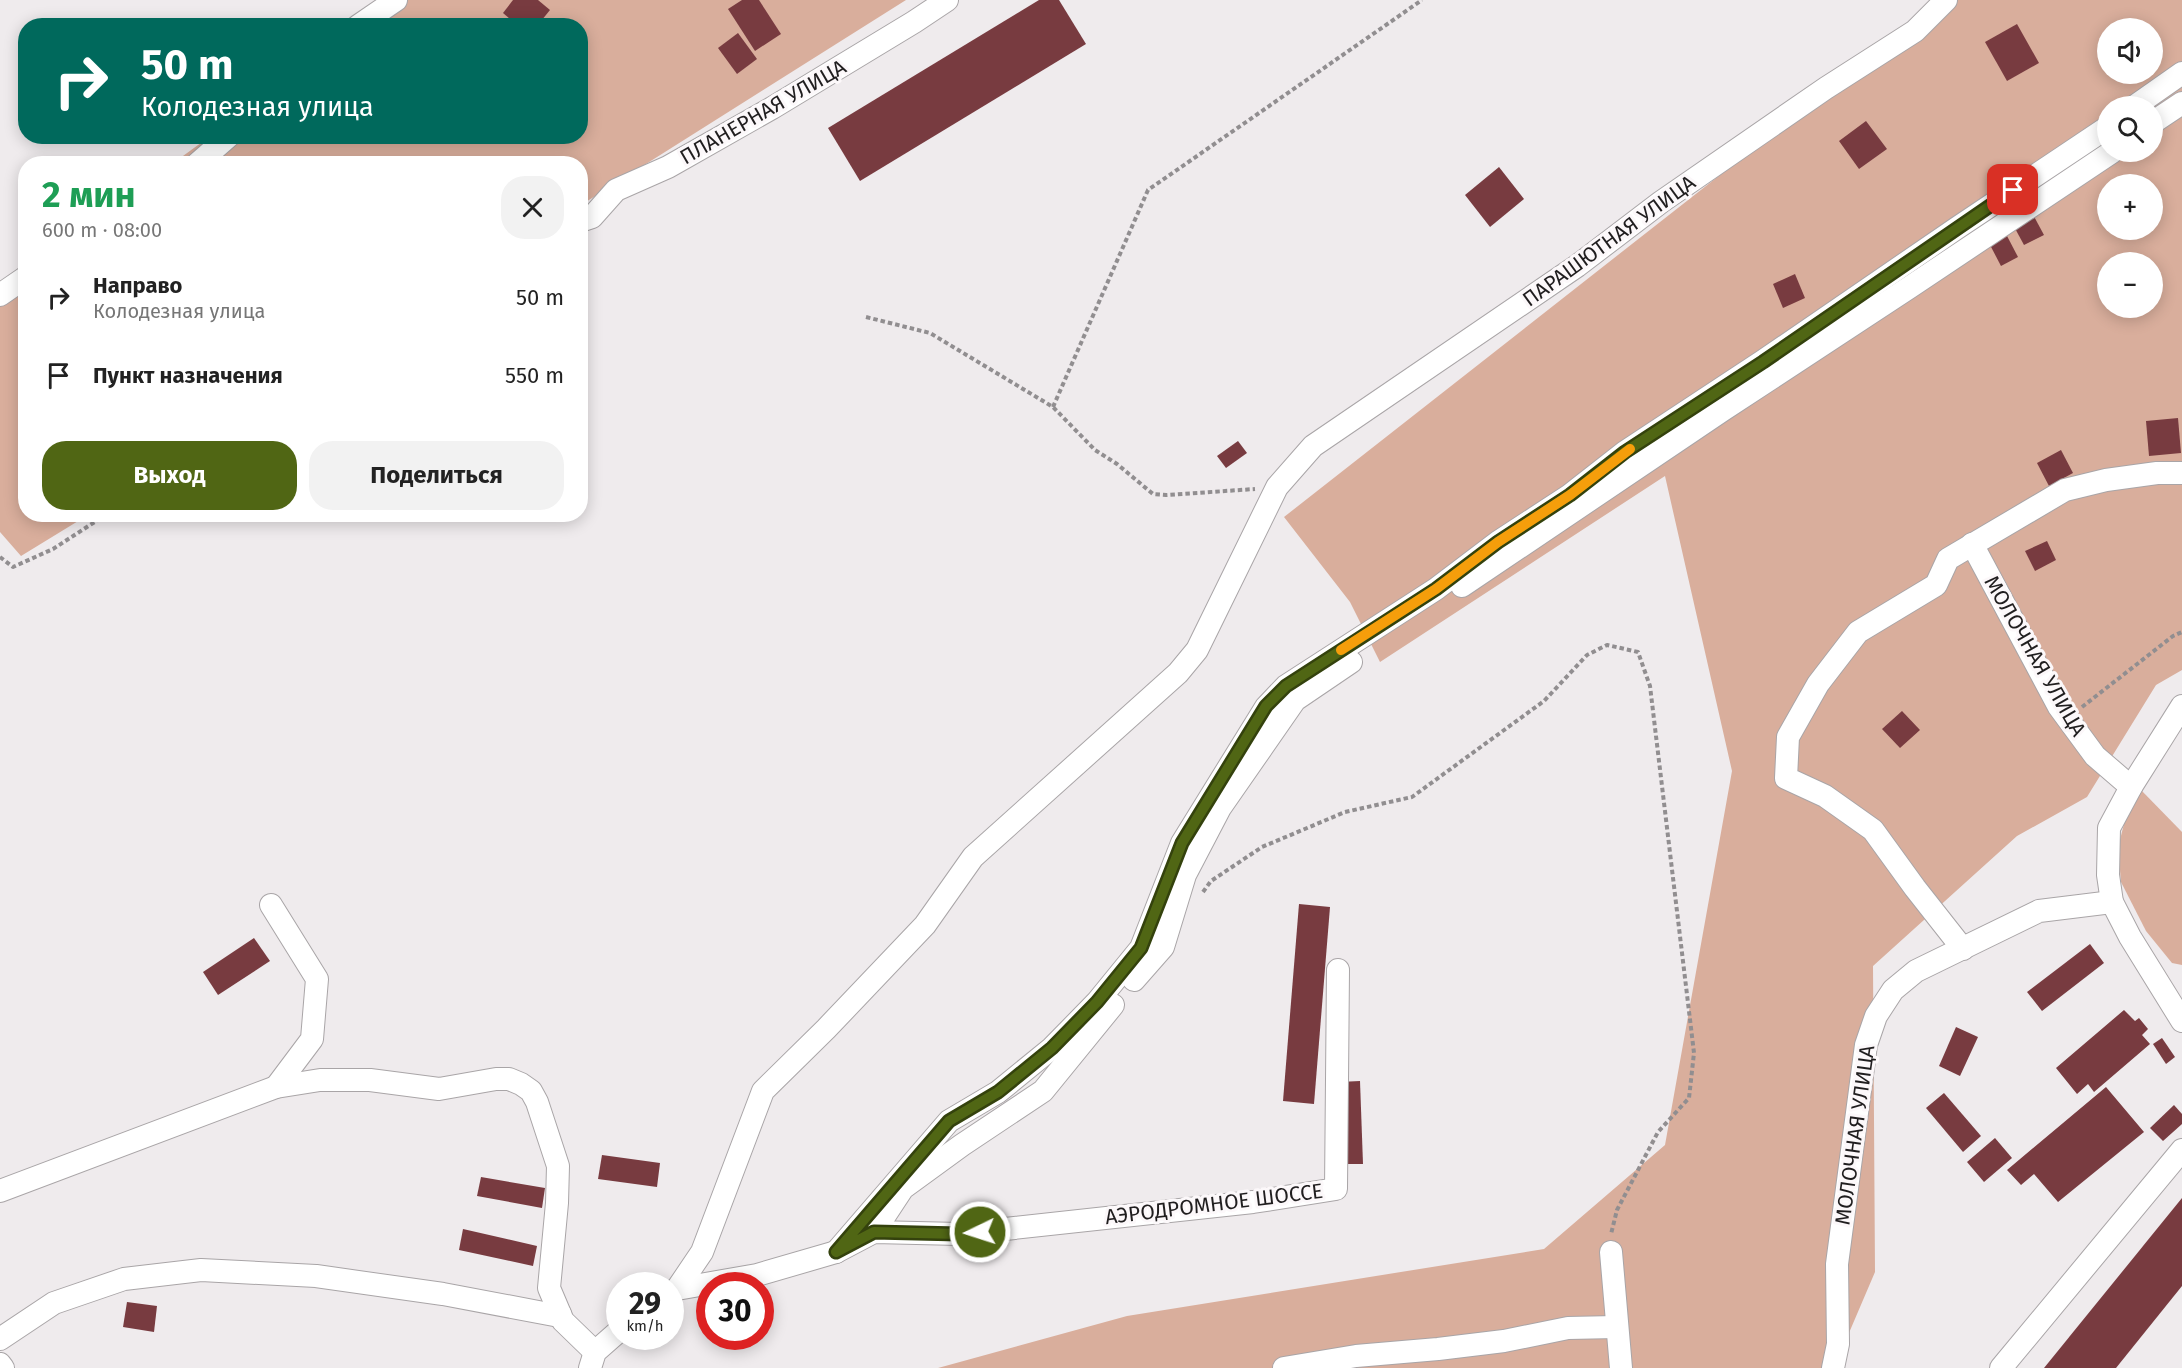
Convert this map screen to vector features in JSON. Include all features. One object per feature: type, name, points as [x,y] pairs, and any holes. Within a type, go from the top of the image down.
[{"type":"street","points":[[370,18],[396,0]]},
{"type":"street","name":"ПЛАНЕРНАЯ УЛИЦА","points":[[588,218],[592,217],[616,190],[668,167],[772,108],[947,0]]},
{"type":"street","name":"ПАРАШЮТНАЯ УЛИЦА","points":[[684,1277],[702,1252],[763,1090],[826,1029],[925,925],[973,857],[1178,673],[1197,650],[1277,487],[1313,446],[1577,266],[1660,202],[1826,88],[1915,31],[1946,0]]},
{"type":"street","points":[[2149,96],[2182,73]]},
{"type":"street","points":[[2163,116],[2182,103]]},
{"type":"street","points":[[836,1252],[949,1121],[998,1092],[1052,1048],[1097,1002],[1141,948],[1182,843],[1266,706],[1286,686],[1436,589],[1498,542],[1570,495],[1625,452],[1763,362],[2097,134]]},
{"type":"street","points":[[206,156],[220,144]]},
{"type":"street","name":"АЭРОДРОМНОЕ ШОССЕ","points":[[684,1289],[757,1275],[836,1252],[874,1232],[903,1188],[1043,1091],[1162,947],[1185,875],[1220,808],[1295,700],[1703,423],[2097,162]]},
{"type":"street","points":[[0,295],[18,282]]},
{"type":"street","points":[[1964,949],[1915,888],[1873,830],[1825,796],[1786,778],[1788,736],[1818,684],[1858,632],[1936,585],[1948,559],[2066,490],[2106,480],[2157,473],[2182,473]]},
{"type":"street","name":"МОЛОЧНАЯ УЛИЦА","points":[[1972,544],[2059,706],[2095,756],[2131,787]]},
{"type":"street","points":[[2182,706],[2131,787],[2109,828],[2108,875],[2112,902],[2130,937],[2182,1021]]},
{"type":"street","name":"МОЛОЧНАЯ УЛИЦА","points":[[1833,1368],[1838,1344],[1838,1264],[1866,1045],[1876,1016],[1893,990],[1916,971],[2039,910],[2112,902]]},
{"type":"street","points":[[271,905],[317,979],[312,1039],[276,1087]]},
{"type":"street","name":"АЭРОДРОМНОЕ ШОССЕ","points":[[874,1232],[959,1234],[1253,1202],[1336,1189],[1338,970]]},
{"type":"street","points":[[0,1191],[276,1087],[320,1080],[370,1080],[439,1089],[496,1079],[509,1079],[531,1091],[537,1102],[558,1166],[558,1203],[549,1288],[563,1321],[592,1360],[606,1345]]},
{"type":"street","points":[[2001,1368],[2182,1150]]},
{"type":"street","points":[[1611,1252],[1621,1368]]},
{"type":"street","points":[[0,1339],[54,1303],[114,1282],[201,1270],[316,1276],[443,1293],[554,1315],[560,1314]]},
{"type":"street","points":[[1284,1368],[1356,1356],[1504,1341],[1568,1328],[1616,1327]]},
{"type":"street","points":[[0,1364],[3,1368]]},
{"type":"path","points":[[1053,407],[1148,190],[1422,0]]},
{"type":"path","points":[[866,317],[930,333],[1053,407],[1095,450],[1117,464],[1153,494],[1277,487]]},
{"type":"path","points":[[0,557],[13,567],[54,549],[95,522]]},
{"type":"path","points":[[2068,718],[2173,636],[2182,632]]},
{"type":"path","points":[[1197,900],[1211,880],[1262,847],[1345,812],[1412,797],[1544,701],[1587,655],[1607,645],[1638,652],[1650,686],[1694,1053],[1689,1098],[1658,1132],[1617,1210],[1611,1229],[1611,1252]]},
{"type":"shaded area","points":[[392,0],[906,0],[588,201],[588,156],[183,156],[199,144],[588,144],[588,18],[368,18]]},
{"type":"shaded area","points":[[1943,0],[2182,0],[2182,670],[2156,685],[2087,797],[2017,836],[1873,966],[1875,1272],[1834,1368],[938,1368],[1127,1316],[1544,1249],[1665,1145],[1732,771],[1665,476],[1380,662],[1350,602],[1284,517]]},
{"type":"shaded area","points":[[18,278],[18,522],[77,522],[21,556],[0,532],[0,292]]},
{"type":"shaded area","points":[[2141,790],[2182,832],[2182,965],[2172,963],[2146,931],[2121,882],[2118,847],[2128,809]]},
{"type":"building","points":[[513,0],[538,0],[550,10],[544,18],[509,18],[503,13]]},
{"type":"building","points":[[742,0],[759,0],[781,34],[755,51],[728,9]]},
{"type":"building","points":[[1039,0],[1059,0],[1086,44],[860,181],[828,128]]},
{"type":"building","points":[[2017,24],[2039,63],[2007,81],[1985,42]]},
{"type":"building","points":[[738,33],[757,59],[737,74],[718,48]]},
{"type":"building","points":[[1866,121],[1887,149],[1859,169],[1839,141]]},
{"type":"building","points":[[1499,167],[1524,199],[1490,227],[1465,195]]},
{"type":"building","points":[[2031,211],[2044,235],[2024,245],[2011,221]]},
{"type":"building","points":[[2006,234],[2018,257],[2001,266],[1989,243]]},
{"type":"building","points":[[1795,274],[1805,298],[1783,308],[1773,284]]},
{"type":"building","points":[[2178,418],[2181,453],[2149,456],[2146,421]]},
{"type":"building","points":[[1238,441],[1247,453],[1226,468],[1217,456]]},
{"type":"building","points":[[2061,450],[2073,473],[2049,486],[2037,463]]},
{"type":"building","points":[[2047,541],[2056,560],[2035,571],[2025,551]]},
{"type":"building","points":[[1902,711],[1920,730],[1900,748],[1882,729]]},
{"type":"building","points":[[1299,904],[1330,907],[1314,1104],[1283,1101]]},
{"type":"building","points":[[254,938],[270,961],[218,995],[203,972]]},
{"type":"building","points":[[2090,944],[2104,963],[2042,1011],[2027,992]]},
{"type":"building","points":[[2124,1010],[2135,1021],[2139,1018],[2148,1029],[2142,1035],[2150,1044],[2094,1092],[2088,1084],[2077,1094],[2056,1068]]},
{"type":"building","points":[[1956,1027],[1978,1037],[1960,1076],[1939,1066]]},
{"type":"building","points":[[2162,1038],[2175,1057],[2166,1064],[2153,1044]]},
{"type":"building","points":[[1360,1081],[1363,1164],[1342,1164],[1339,1082]]},
{"type":"building","points":[[2106,1087],[2144,1132],[2058,1202],[2034,1174],[2021,1185],[2007,1170]]},
{"type":"building","points":[[1944,1093],[1981,1136],[1963,1152],[1926,1108]]},
{"type":"building","points":[[2174,1105],[2182,1114],[2182,1124],[2163,1141],[2150,1128]]},
{"type":"building","points":[[1995,1138],[2012,1158],[1984,1182],[1967,1162]]},
{"type":"building","points":[[602,1155],[660,1163],[657,1187],[598,1179]]},
{"type":"building","points":[[481,1177],[545,1188],[542,1208],[477,1196]]},
{"type":"building","points":[[2182,1198],[2182,1286],[2116,1368],[2044,1368]]},
{"type":"building","points":[[463,1229],[537,1246],[533,1266],[459,1250]]},
{"type":"building","points":[[127,1302],[157,1306],[154,1332],[123,1327]]},
{"type":"slow traffic","points":[[1341,650],[1436,589],[1498,542],[1570,495],[1630,449]]},
{"type":"route","points":[[980,1232],[959,1234],[874,1232],[836,1252],[949,1121],[998,1092],[1052,1048],[1097,1002],[1141,948],[1182,843],[1266,706],[1286,686],[1436,589],[1498,542],[1570,495],[1625,452],[1763,362],[2013,190]]}]
